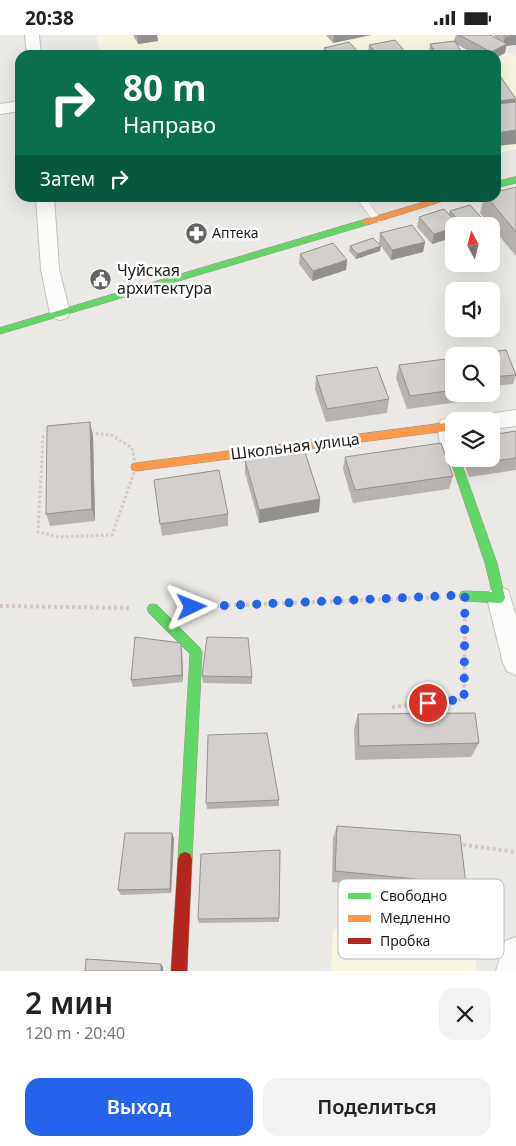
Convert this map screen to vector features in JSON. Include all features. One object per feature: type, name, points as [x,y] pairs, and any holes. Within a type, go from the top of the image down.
[{"type":"street","points":[[32,35],[34,50]]},
{"type":"street","points":[[0,109],[15,107]]},
{"type":"street","points":[[501,184],[516,180]]},
{"type":"street","points":[[45,202],[50,269],[60,313]]},
{"type":"street","points":[[0,331],[435,202]]},
{"type":"street","points":[[500,420],[516,418]]},
{"type":"street","name":"Школьная улица","points":[[136,467],[445,427]]},
{"type":"street","points":[[458,467],[491,563],[516,663]]},
{"type":"street","points":[[465,595],[499,598]]},
{"type":"street","points":[[153,609],[196,651],[179,971]]},
{"type":"street","points":[[511,971],[516,951]]},
{"type":"lane","points":[[363,202],[376,220]]},
{"type":"path","points":[[71,431],[111,435],[132,448],[136,467],[112,535],[59,537],[38,532],[43,437],[71,431]]},
{"type":"path","points":[[0,606],[153,609],[465,595],[464,699],[392,707]]},
{"type":"path","points":[[454,844],[516,852]]},
{"type":"shaded area","points":[[96,35],[474,35],[516,56],[516,149],[501,153],[501,50],[100,50]]},
{"type":"shaded area","points":[[333,929],[338,929],[338,959],[476,959],[477,971],[331,971]]},
{"type":"building","points":[[459,35],[490,35],[507,44],[495,50],[487,50]]},
{"type":"building","points":[[395,40],[403,50],[374,50],[369,45]]},
{"type":"building","points":[[455,41],[460,50],[434,50],[430,44]]},
{"type":"building","points":[[349,42],[356,50],[326,50],[324,48]]},
{"type":"building","points":[[501,77],[516,99],[501,100]]},
{"type":"building","points":[[516,102],[516,130],[501,132],[501,104]]},
{"type":"building","points":[[516,187],[516,232],[491,202],[501,202],[501,191]]},
{"type":"building","points":[[470,205],[481,217],[456,217],[450,211]]},
{"type":"building","points":[[444,209],[452,217],[445,217],[445,231],[434,234],[419,217]]},
{"type":"building","points":[[412,225],[425,242],[392,250],[380,233]]},
{"type":"building","points":[[373,238],[381,246],[357,254],[350,246]]},
{"type":"building","points":[[333,243],[347,260],[313,271],[300,254]]},
{"type":"building","points":[[506,350],[516,375],[500,376],[500,351]]},
{"type":"building","points":[[445,359],[445,391],[410,396],[399,365]]},
{"type":"building","points":[[377,367],[389,399],[327,409],[316,376]]},
{"type":"building","points":[[90,422],[92,509],[46,514],[47,426]]},
{"type":"building","points":[[516,431],[516,458],[500,460],[500,434]]},
{"type":"building","points":[[441,443],[445,454],[445,467],[450,467],[453,476],[355,490],[345,457]]},
{"type":"building","points":[[304,449],[320,499],[259,510],[245,460]]},
{"type":"building","points":[[219,470],[228,514],[160,524],[154,480]]},
{"type":"building","points":[[135,637],[181,643],[182,675],[131,680]]},
{"type":"building","points":[[207,637],[248,638],[252,677],[202,676]]},
{"type":"building","points":[[475,713],[479,743],[359,746],[358,714]]},
{"type":"building","points":[[267,733],[279,800],[206,803],[208,735]]},
{"type":"building","points":[[337,826],[460,835],[465,879],[416,879],[335,871]]},
{"type":"building","points":[[125,833],[172,833],[170,889],[118,890]]},
{"type":"building","points":[[280,850],[279,918],[198,919],[201,854]]},
{"type":"building","points":[[86,959],[161,964],[161,971],[85,971]]},
{"type":"traffic: fast","points":[[501,184],[516,180]]},
{"type":"traffic: fast","points":[[0,331],[367,222]]},
{"type":"traffic: fast","points":[[458,467],[491,563],[499,598],[465,596]]},
{"type":"traffic: fast","points":[[153,609],[196,652],[185,859]]},
{"type":"traffic: slow","points":[[367,222],[435,202]]},
{"type":"traffic: slow","points":[[136,467],[445,427]]},
{"type":"traffic: jam","points":[[179,971],[185,859]]},
{"type":"place","name":"Аптека","points":[[196,233]]},
{"type":"place","name":"Чуйская архитектура","points":[[101,279]]},
{"type":"route","points":[[192,607],[465,595],[464,699],[428,703]]}]
